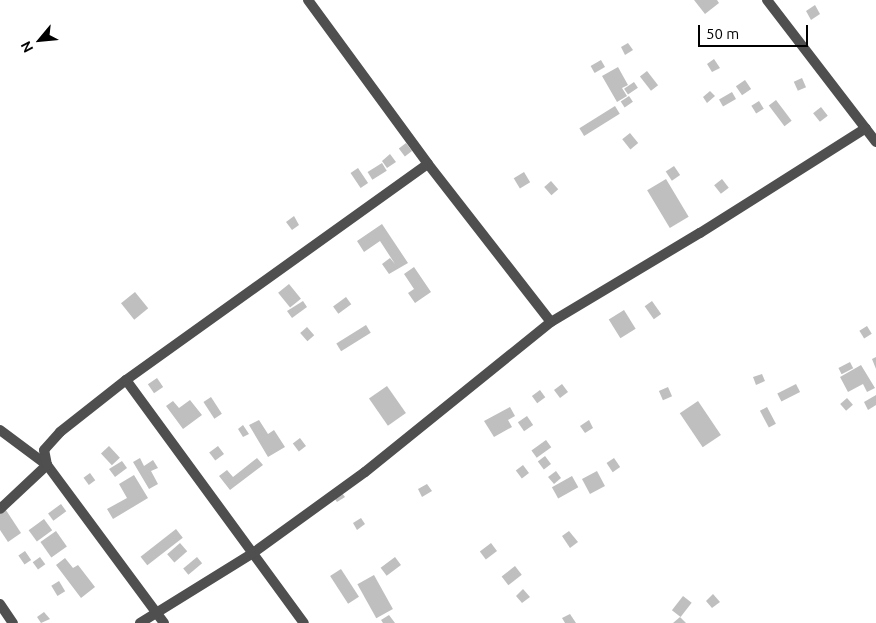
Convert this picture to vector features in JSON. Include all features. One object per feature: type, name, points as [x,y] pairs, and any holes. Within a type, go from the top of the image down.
[{"type":"street","points":[[308,0],[428,164],[551,322]]},
{"type":"street","points":[[767,0],[876,142]]},
{"type":"street","points":[[140,623],[253,553],[424,426],[551,322],[700,233],[866,128]]},
{"type":"street","points":[[47,465],[44,450],[49,443],[126,380],[428,164]]},
{"type":"street","points":[[126,380],[304,623]]},
{"type":"street","points":[[0,430],[47,465],[164,623]]},
{"type":"street","points":[[0,509],[47,465]]},
{"type":"street","points":[[0,604],[13,623]]},
{"type":"building","points":[[694,0],[717,0],[719,3],[705,14]]},
{"type":"building","points":[[815,5],[820,14],[811,20],[806,11]]},
{"type":"building","points":[[628,43],[633,50],[625,55],[621,47]]},
{"type":"building","points":[[714,59],[720,68],[712,72],[707,64]]},
{"type":"building","points":[[601,60],[605,67],[595,73],[591,66]]},
{"type":"building","points":[[618,67],[628,85],[622,88],[627,96],[617,102],[602,76]]},
{"type":"building","points":[[647,71],[658,85],[651,91],[640,77]]},
{"type":"building","points":[[802,78],[806,87],[798,91],[794,82]]},
{"type":"building","points":[[745,80],[751,89],[742,95],[736,86]]},
{"type":"building","points":[[634,82],[638,88],[628,95],[624,89]]},
{"type":"building","points":[[710,91],[715,96],[707,103],[703,97]]},
{"type":"building","points":[[732,92],[736,99],[723,106],[719,100]]},
{"type":"building","points":[[629,96],[633,102],[625,107],[621,102]]},
{"type":"building","points":[[776,100],[792,121],[784,126],[769,105]]},
{"type":"building","points":[[759,101],[764,109],[756,113],[751,106]]},
{"type":"building","points":[[615,106],[620,114],[584,136],[579,128]]},
{"type":"building","points":[[821,107],[828,116],[820,122],[813,113]]},
{"type":"building","points":[[630,133],[638,143],[630,149],[622,139]]},
{"type":"building","points":[[406,143],[412,151],[405,156],[399,148]]},
{"type":"building","points":[[390,154],[396,162],[387,168],[382,161]]},
{"type":"building","points":[[382,163],[387,171],[372,180],[368,172]]},
{"type":"building","points":[[674,166],[680,175],[672,181],[666,172]]},
{"type":"building","points":[[358,168],[368,183],[361,188],[351,173]]},
{"type":"building","points":[[524,172],[530,182],[520,188],[514,178]]},
{"type":"building","points":[[666,179],[689,217],[670,228],[647,190]]},
{"type":"building","points":[[722,179],[729,188],[721,194],[714,185]]},
{"type":"building","points":[[551,181],[558,189],[551,195],[544,187]]},
{"type":"building","points":[[294,216],[299,225],[292,230],[286,222]]},
{"type":"building","points":[[382,224],[408,263],[389,274],[382,264],[390,258],[395,264],[380,241],[364,252],[357,241]]},
{"type":"building","points":[[414,267],[431,292],[415,303],[408,293],[414,289],[404,274]]},
{"type":"building","points":[[289,284],[301,299],[290,308],[278,293]]},
{"type":"building","points":[[135,292],[148,308],[134,320],[121,303]]},
{"type":"building","points":[[346,297],[351,304],[338,314],[333,306]]},
{"type":"building","points":[[303,301],[307,307],[292,318],[287,311]]},
{"type":"building","points":[[652,301],[661,314],[654,319],[645,306]]},
{"type":"building","points":[[624,310],[636,329],[620,338],[609,320]]},
{"type":"building","points":[[366,325],[371,333],[341,351],[336,344]]},
{"type":"building","points":[[867,326],[872,334],[864,338],[859,331]]},
{"type":"building","points":[[307,327],[314,335],[307,341],[300,333]]},
{"type":"building","points":[[876,357],[876,369],[872,359]]},
{"type":"building","points":[[850,362],[853,368],[842,374],[838,368]]},
{"type":"building","points":[[861,365],[875,388],[867,392],[863,384],[848,392],[840,377]]},
{"type":"building","points":[[762,374],[765,381],[756,385],[753,377]]},
{"type":"building","points":[[157,378],[163,387],[154,393],[148,384]]},
{"type":"building","points":[[562,384],[568,392],[560,398],[554,390]]},
{"type":"building","points":[[796,384],[800,392],[781,402],[777,394]]},
{"type":"building","points":[[387,386],[406,413],[388,426],[369,399]]},
{"type":"building","points":[[668,387],[672,396],[663,400],[659,391]]},
{"type":"building","points":[[540,390],[545,397],[537,403],[532,396]]},
{"type":"building","points":[[876,395],[876,405],[868,410],[864,402]]},
{"type":"building","points":[[211,397],[222,414],[214,419],[203,402]]},
{"type":"building","points":[[847,398],[853,405],[846,411],[840,404]]},
{"type":"building","points":[[190,400],[202,415],[183,429],[166,406],[173,401],[179,408]]},
{"type":"building","points":[[698,401],[721,435],[703,447],[680,413]]},
{"type":"building","points":[[510,407],[515,416],[508,420],[512,427],[494,437],[484,421]]},
{"type":"building","points":[[767,407],[776,424],[769,428],[760,411]]},
{"type":"building","points":[[527,416],[533,425],[524,431],[518,422]]},
{"type":"building","points":[[259,420],[268,434],[274,430],[285,447],[268,457],[249,425]]},
{"type":"building","points":[[589,420],[593,428],[585,433],[580,426]]},
{"type":"building","points":[[243,425],[249,434],[243,437],[238,429]]},
{"type":"building","points":[[300,438],[306,446],[299,451],[293,443]]},
{"type":"building","points":[[546,440],[551,447],[537,458],[531,451]]},
{"type":"building","points":[[109,446],[120,458],[112,465],[101,454]]},
{"type":"building","points":[[218,446],[224,454],[215,461],[209,453]]},
{"type":"building","points":[[545,456],[551,464],[544,469],[538,461]]},
{"type":"building","points":[[140,458],[144,466],[153,460],[158,468],[151,471],[158,484],[149,489],[133,462]]},
{"type":"building","points":[[257,458],[263,465],[230,490],[219,476],[227,470],[233,477]]},
{"type":"building","points":[[614,458],[620,467],[613,472],[607,463]]},
{"type":"building","points":[[122,461],[127,468],[115,477],[109,469]]},
{"type":"building","points":[[523,465],[529,473],[522,478],[516,470]]},
{"type":"building","points":[[556,471],[561,478],[554,484],[548,477]]},
{"type":"building","points":[[597,471],[605,486],[590,494],[582,479]]},
{"type":"building","points":[[90,473],[95,480],[89,485],[84,478]]},
{"type":"building","points":[[134,475],[148,498],[113,519],[107,509],[127,498],[119,484]]},
{"type":"building","points":[[572,476],[578,487],[558,499],[552,487]]},
{"type":"building","points":[[427,484],[432,491],[422,497],[418,489]]},
{"type":"building","points":[[339,489],[345,497],[337,502],[332,495]]},
{"type":"building","points":[[0,501],[21,533],[8,542],[0,530]]},
{"type":"building","points":[[61,504],[66,511],[53,521],[48,513]]},
{"type":"building","points":[[361,518],[365,524],[357,530],[353,523]]},
{"type":"building","points":[[44,519],[52,530],[37,541],[29,530]]},
{"type":"building","points":[[176,529],[183,538],[147,565],[141,557]]},
{"type":"building","points":[[56,531],[67,547],[51,557],[40,542]]},
{"type":"building","points":[[569,531],[578,542],[570,548],[562,536]]},
{"type":"building","points":[[180,543],[187,551],[174,562],[167,554]]},
{"type":"building","points":[[491,543],[497,551],[486,559],[480,551]]},
{"type":"building","points":[[25,551],[31,560],[25,565],[18,555]]},
{"type":"building","points":[[40,557],[45,564],[38,570],[33,562]]},
{"type":"building","points":[[197,557],[202,563],[188,575],[183,569]]},
{"type":"building","points":[[395,557],[401,565],[387,576],[381,568]]},
{"type":"building","points":[[65,558],[73,568],[78,565],[95,587],[81,598],[56,565]]},
{"type":"building","points":[[515,566],[522,575],[508,585],[502,576]]},
{"type":"building","points":[[341,569],[359,597],[348,604],[330,576]]},
{"type":"building","points":[[374,575],[393,609],[376,618],[357,584]]},
{"type":"building","points":[[59,581],[65,591],[57,596],[51,586]]},
{"type":"building","points":[[523,589],[530,597],[522,603],[516,596]]},
{"type":"building","points":[[713,594],[720,602],[712,608],[706,601]]},
{"type":"building","points":[[683,596],[692,603],[681,617],[672,610]]},
{"type":"building","points":[[44,612],[50,619],[41,623],[37,617]]},
{"type":"building","points":[[570,614],[576,623],[565,623],[562,618]]},
{"type":"building","points":[[389,615],[395,623],[383,623],[381,620]]},
{"type":"building","points":[[680,617],[686,623],[673,623]]}]
